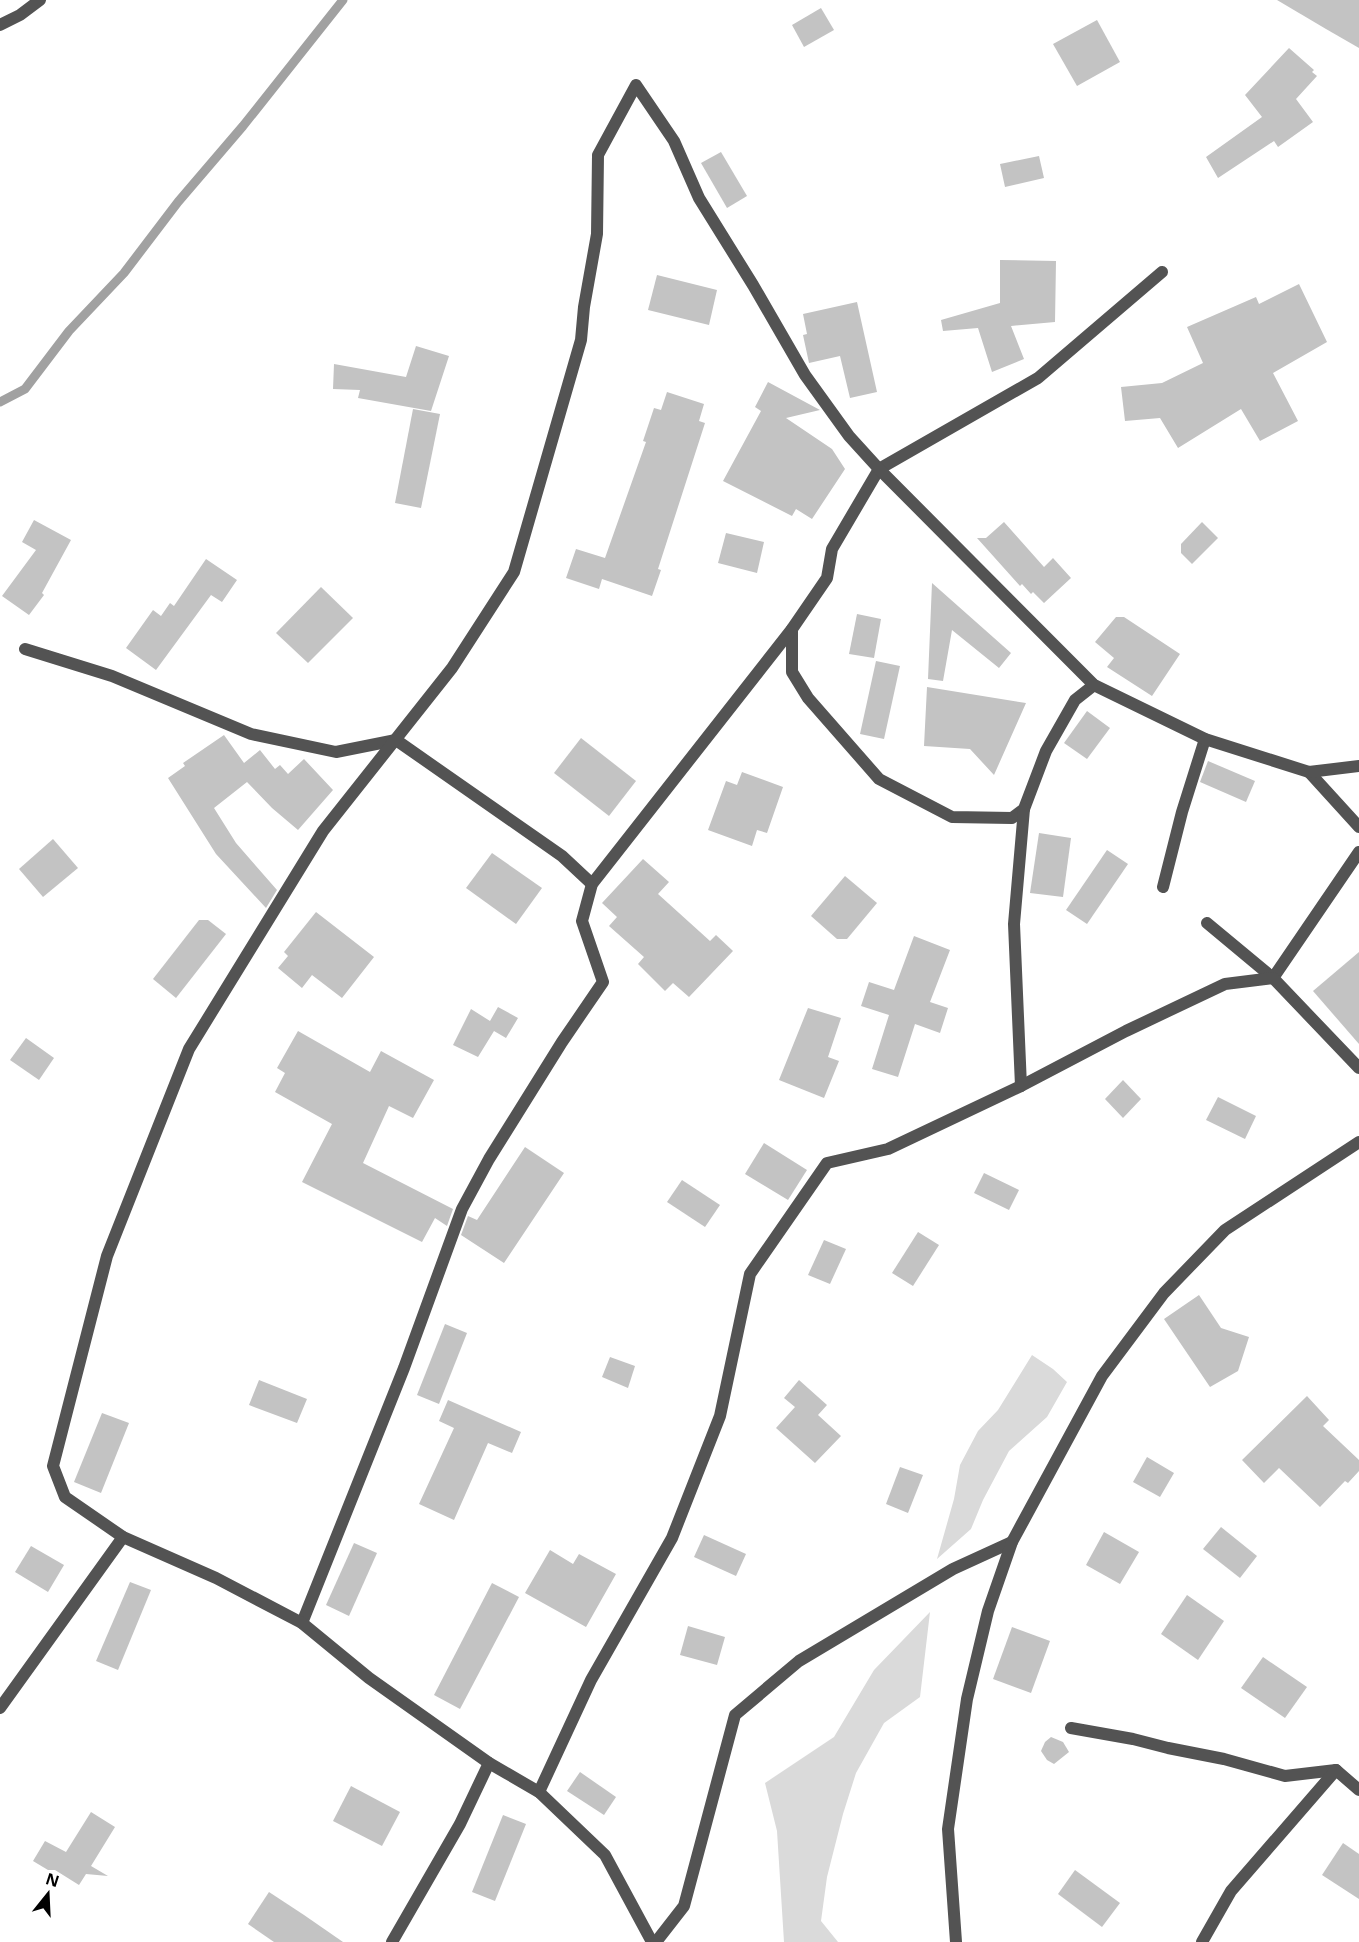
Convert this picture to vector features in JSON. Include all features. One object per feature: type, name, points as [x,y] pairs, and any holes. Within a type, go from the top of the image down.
[{"type":"street","points":[[0,25],[20,15],[40,0]]},
{"type":"street","points":[[1011,1542],[953,1569],[799,1660],[735,1715],[684,1906],[654,1942],[605,1855],[539,1792],[489,1763],[369,1678],[303,1623],[216,1578],[123,1536],[65,1497],[53,1466],[107,1256],[189,1048],[323,831],[452,669],[514,572],[581,340],[584,307],[597,234],[598,155],[636,85],[674,141],[699,198],[805,375],[849,436],[879,470],[1094,685],[1205,739],[1309,772],[1359,766]]},
{"type":"street","points":[[303,1623],[404,1368],[462,1209],[489,1159],[603,982],[582,921],[592,884],[792,629],[826,578],[831,549],[879,470],[1038,378],[1162,272]]},
{"type":"street","points":[[792,629],[792,672],[808,698],[879,779],[952,817],[1012,818],[1024,810]]},
{"type":"street","points":[[25,649],[112,676],[251,734],[336,752],[396,740],[562,856],[592,884]]},
{"type":"street","points":[[1021,1086],[1014,924],[1024,810],[1046,751],[1075,700],[1094,685]]},
{"type":"street","points":[[1163,887],[1182,812],[1205,739]]},
{"type":"street","points":[[1309,772],[1359,827]]},
{"type":"street","points":[[539,1792],[591,1680],[676,1527],[720,1416],[750,1274],[827,1163],[888,1149],[1021,1086],[1126,1031],[1225,984],[1273,978],[1359,852]]},
{"type":"street","points":[[1207,923],[1273,978],[1359,1068]]},
{"type":"street","points":[[956,1942],[948,1829],[967,1699],[988,1611],[1011,1542],[1102,1376],[1164,1293],[1225,1230],[1359,1142]]},
{"type":"street","points":[[0,1708],[123,1536]]},
{"type":"street","points":[[1071,1728],[1224,1759],[1286,1776],[1335,1770],[1359,1790]]},
{"type":"street","points":[[392,1942],[460,1824],[489,1763]]},
{"type":"street","points":[[1202,1942],[1231,1891],[1335,1770]]},
{"type":"shaded area","points":[[1032,1355],[1067,1382],[1047,1417],[1009,1451],[983,1500],[971,1529],[937,1559],[954,1499],[960,1465],[978,1431],[998,1410]]},
{"type":"shaded area","points":[[930,1612],[920,1697],[884,1723],[856,1773],[843,1814],[827,1877],[821,1921],[838,1942],[784,1942],[777,1831],[765,1783],[834,1737],[874,1670]]},
{"type":"building","points":[[1277,0],[1359,0],[1359,48],[1326,29]]},
{"type":"building","points":[[821,8],[834,30],[804,47],[792,25]]},
{"type":"building","points":[[1097,20],[1120,62],[1077,86],[1053,44]]},
{"type":"building","points":[[1289,48],[1314,70],[1312,72],[1317,76],[1296,99],[1313,122],[1278,147],[1274,141],[1218,178],[1206,157],[1262,117],[1245,95]]},
{"type":"building","points":[[721,152],[747,196],[727,208],[701,163]]},
{"type":"building","points":[[1039,156],[1044,178],[1005,187],[1000,164]]},
{"type":"building","points":[[1000,260],[1056,261],[1055,322],[1011,326],[1024,359],[992,372],[978,328],[943,331],[941,320],[1000,303]]},
{"type":"building","points":[[657,275],[717,290],[709,325],[648,310]]},
{"type":"building","points":[[1299,284],[1327,342],[1273,373],[1298,421],[1260,441],[1241,409],[1178,448],[1160,418],[1125,421],[1121,387],[1162,383],[1203,363],[1187,327],[1256,297],[1259,304]]},
{"type":"building","points":[[857,302],[877,392],[850,398],[840,356],[809,363],[803,335],[807,334],[803,314]]},
{"type":"building","points":[[416,346],[449,356],[431,411],[358,398],[360,390],[333,389],[334,364],[406,377]]},
{"type":"building","points":[[768,382],[820,410],[786,418],[832,449],[845,469],[812,519],[796,509],[792,516],[723,481],[761,411],[755,407]]},
{"type":"building","points":[[667,392],[704,404],[699,421],[705,423],[658,569],[661,570],[652,596],[602,579],[599,589],[566,578],[576,549],[605,558],[646,442],[643,441],[654,408],[661,410]]},
{"type":"building","points":[[413,409],[440,414],[421,508],[395,503]]},
{"type":"building","points":[[34,520],[71,540],[42,593],[44,595],[29,615],[2,596],[36,550],[22,542]]},
{"type":"building","points":[[1004,522],[1044,567],[1053,558],[1071,578],[1044,603],[1022,584],[1020,586],[977,538],[986,538]]},
{"type":"building","points":[[1202,522],[1218,538],[1192,564],[1181,553],[1181,544]]},
{"type":"building","points":[[726,533],[764,542],[757,573],[718,563]]},
{"type":"building","points":[[206,559],[237,580],[222,602],[211,595],[156,670],[126,648],[153,610],[161,616],[170,603],[174,606]]},
{"type":"building","points":[[932,583],[1011,653],[999,668],[952,630],[943,681],[928,679]]},
{"type":"building","points":[[321,587],[353,618],[308,663],[276,633]]},
{"type":"building","points":[[857,614],[881,619],[874,658],[849,654]]},
{"type":"building","points":[[1116,617],[1124,617],[1180,654],[1152,696],[1107,667],[1114,658],[1095,642]]},
{"type":"building","points":[[876,661],[900,666],[884,739],[860,734]]},
{"type":"building","points":[[927,687],[1026,703],[994,775],[970,749],[924,746]]},
{"type":"building","points":[[1087,711],[1110,728],[1087,759],[1064,743]]},
{"type":"building","points":[[224,735],[244,763],[260,750],[275,769],[280,765],[288,774],[304,759],[333,790],[298,830],[247,782],[214,808],[236,843],[277,890],[266,908],[216,854],[168,778],[185,766],[183,763]]},
{"type":"building","points":[[581,738],[636,781],[609,816],[554,773]]},
{"type":"building","points":[[1208,761],[1255,781],[1246,802],[1200,782]]},
{"type":"building","points":[[742,772],[783,787],[767,833],[757,830],[752,846],[708,830],[726,781],[737,785]]},
{"type":"building","points":[[1039,833],[1071,838],[1063,897],[1030,893]]},
{"type":"building","points":[[53,839],[78,868],[43,897],[19,869]]},
{"type":"building","points":[[1107,850],[1128,864],[1087,924],[1066,910]]},
{"type":"building","points":[[492,853],[542,888],[516,924],[466,888]]},
{"type":"building","points":[[643,859],[669,882],[658,894],[710,941],[716,935],[733,951],[689,997],[673,983],[665,991],[638,964],[644,957],[609,926],[617,917],[602,903]]},
{"type":"building","points":[[845,876],[877,903],[847,939],[837,939],[811,916]]},
{"type":"building","points":[[316,912],[374,957],[342,998],[312,975],[302,988],[278,968],[288,956],[284,952]]},
{"type":"building","points":[[199,920],[208,920],[226,934],[176,998],[153,979]]},
{"type":"building","points":[[914,936],[950,950],[930,1002],[948,1008],[940,1033],[915,1024],[898,1077],[872,1069],[889,1015],[861,1006],[869,982],[894,990]]},
{"type":"building","points":[[1359,952],[1359,1044],[1313,991]]},
{"type":"building","points":[[498,1007],[518,1018],[506,1038],[494,1031],[478,1057],[453,1045],[471,1009],[490,1021]]},
{"type":"building","points":[[808,1008],[841,1018],[828,1057],[839,1061],[824,1098],[779,1080]]},
{"type":"building","points":[[298,1031],[370,1072],[381,1051],[434,1080],[413,1118],[389,1106],[363,1163],[453,1209],[447,1226],[435,1218],[422,1242],[302,1182],[332,1124],[275,1092],[285,1073],[277,1068]]},
{"type":"building","points":[[26,1038],[54,1058],[39,1080],[10,1060]]},
{"type":"building","points":[[1123,1080],[1141,1099],[1123,1118],[1105,1099]]},
{"type":"building","points":[[1218,1097],[1256,1116],[1245,1139],[1206,1120]]},
{"type":"building","points":[[764,1143],[807,1170],[788,1200],[745,1174]]},
{"type":"building","points":[[525,1147],[564,1173],[504,1263],[461,1235],[468,1216],[477,1220]]},
{"type":"building","points":[[984,1173],[1019,1190],[1009,1210],[974,1193]]},
{"type":"building","points":[[682,1180],[720,1205],[705,1227],[667,1202]]},
{"type":"building","points":[[918,1232],[939,1245],[913,1286],[892,1273]]},
{"type":"building","points":[[824,1240],[846,1249],[830,1284],[808,1275]]},
{"type":"building","points":[[1199,1295],[1221,1328],[1249,1337],[1238,1371],[1210,1387],[1164,1319]]},
{"type":"building","points":[[445,1324],[467,1333],[439,1404],[417,1395]]},
{"type":"building","points":[[610,1357],[635,1366],[628,1388],[602,1377]]},
{"type":"building","points":[[259,1380],[307,1399],[297,1423],[249,1405]]},
{"type":"building","points":[[799,1380],[827,1405],[818,1415],[841,1436],[815,1463],[776,1428],[795,1407],[784,1398]]},
{"type":"building","points":[[1307,1396],[1329,1420],[1323,1426],[1359,1460],[1359,1471],[1348,1483],[1345,1481],[1320,1507],[1279,1468],[1264,1483],[1242,1460]]},
{"type":"building","points":[[448,1400],[521,1432],[512,1453],[488,1443],[454,1520],[419,1504],[454,1428],[439,1421]]},
{"type":"building","points":[[102,1413],[129,1423],[101,1493],[74,1482]]},
{"type":"building","points":[[1147,1457],[1174,1473],[1160,1497],[1133,1482]]},
{"type":"building","points":[[900,1467],[923,1475],[908,1513],[886,1504]]},
{"type":"building","points":[[1221,1527],[1257,1556],[1240,1578],[1203,1549]]},
{"type":"building","points":[[1104,1532],[1139,1552],[1120,1584],[1086,1565]]},
{"type":"building","points":[[704,1535],[746,1554],[736,1576],[694,1557]]},
{"type":"building","points":[[354,1543],[377,1553],[349,1616],[326,1605]]},
{"type":"building","points":[[31,1546],[64,1565],[48,1592],[15,1572]]},
{"type":"building","points":[[550,1550],[573,1564],[579,1554],[616,1574],[586,1627],[525,1593]]},
{"type":"building","points":[[130,1582],[151,1590],[118,1670],[96,1661]]},
{"type":"building","points":[[492,1583],[519,1597],[460,1709],[434,1695]]},
{"type":"building","points":[[1187,1595],[1224,1621],[1198,1660],[1161,1634]]},
{"type":"building","points":[[688,1626],[725,1637],[717,1665],[680,1655]]},
{"type":"building","points":[[1012,1627],[1050,1641],[1031,1693],[993,1679]]},
{"type":"building","points":[[1263,1657],[1307,1687],[1285,1718],[1241,1688]]},
{"type":"building","points":[[1051,1737],[1063,1742],[1069,1752],[1054,1764],[1047,1760],[1041,1751],[1045,1742]]},
{"type":"building","points":[[580,1772],[616,1797],[604,1815],[567,1791]]},
{"type":"building","points":[[351,1786],[400,1812],[382,1846],[333,1821]]},
{"type":"building","points":[[91,1812],[115,1827],[91,1866],[108,1876],[86,1874],[79,1885],[55,1870],[48,1870],[33,1861],[45,1841],[66,1852]]},
{"type":"building","points":[[503,1815],[526,1824],[495,1901],[472,1892]]},
{"type":"building","points":[[1343,1843],[1359,1854],[1359,1899],[1322,1875]]},
{"type":"building","points":[[1075,1870],[1120,1903],[1102,1927],[1058,1894]]},
{"type":"building","points":[[269,1892],[343,1942],[274,1942],[248,1924]]},
{"type":"waterway","points":[[0,402],[25,389],[69,331],[124,273],[178,202],[243,126],[343,0]]}]
